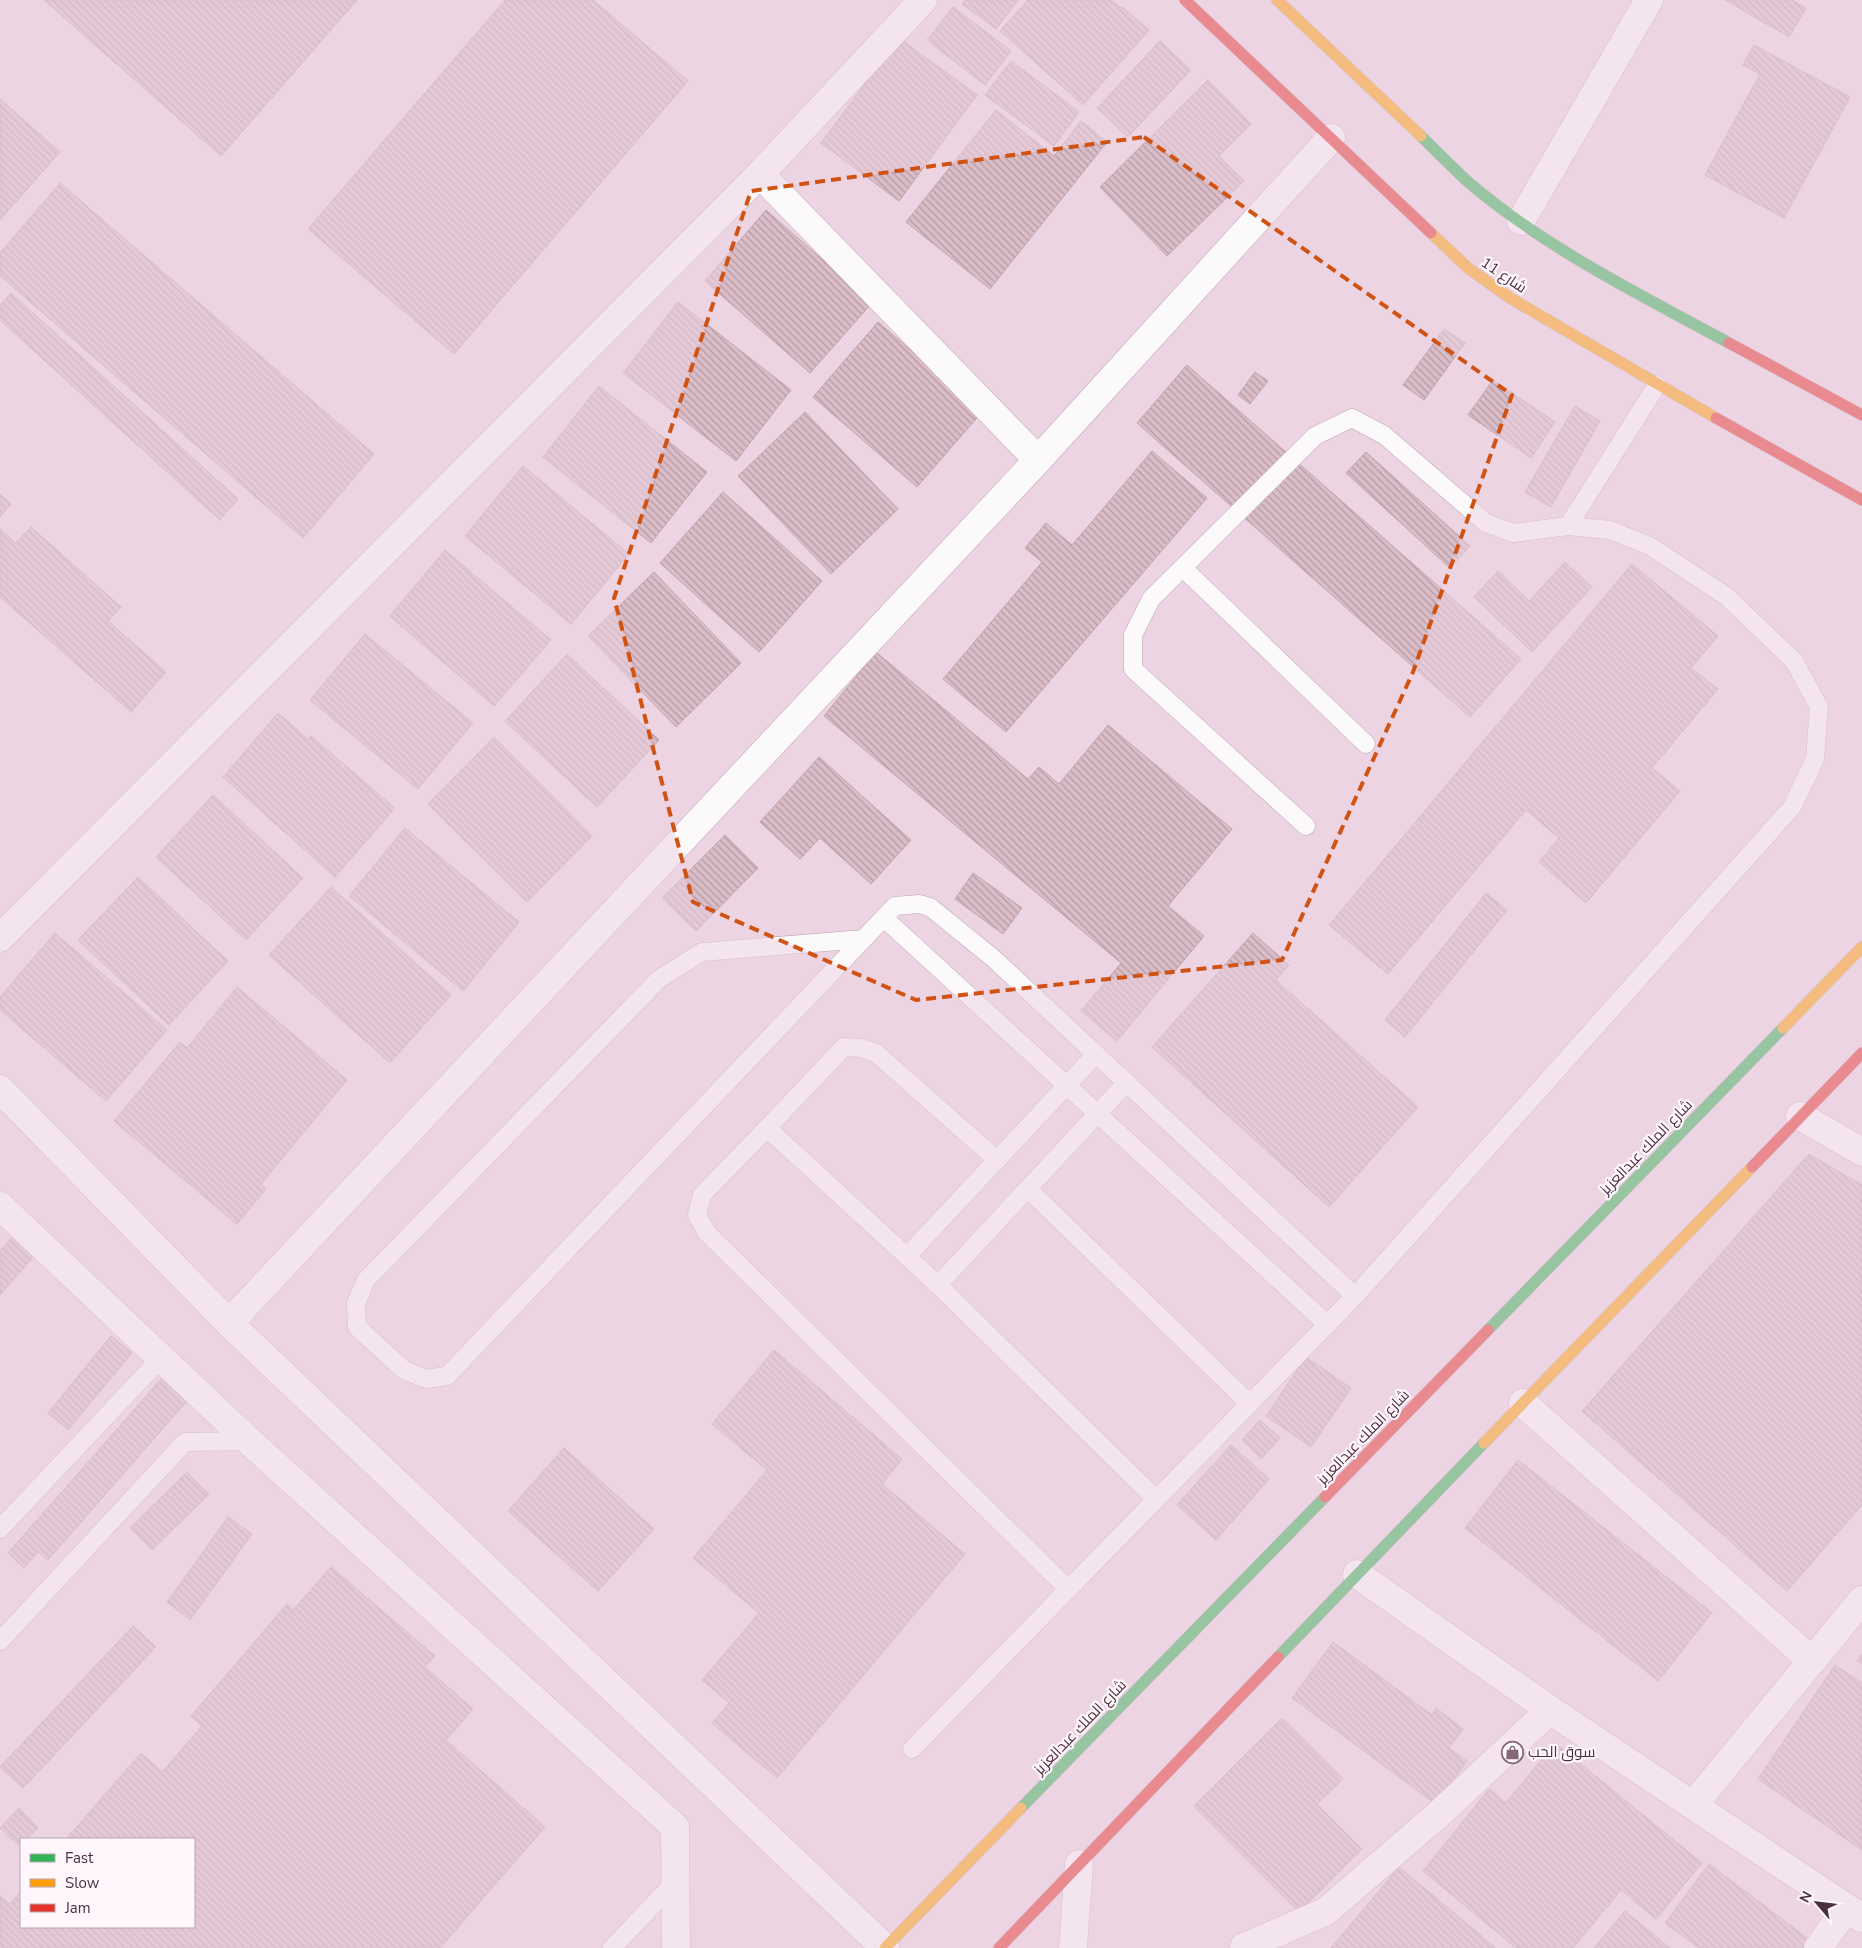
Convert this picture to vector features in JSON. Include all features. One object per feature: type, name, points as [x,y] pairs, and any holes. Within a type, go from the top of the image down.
[{"type":"street","points":[[0,938],[760,174],[923,0]]},
{"type":"street","name":"شارع 11","points":[[1185,0],[1468,268],[1510,298],[1658,385],[1862,500]]},
{"type":"street","points":[[1277,0],[1468,181],[1521,221],[1603,275],[1862,415]]},
{"type":"street","points":[[1521,221],[1649,0]]},
{"type":"street","points":[[229,1322],[1038,460],[1331,138]]},
{"type":"street","points":[[760,174],[1038,460]]},
{"type":"street","name":"شارع الملك عبدالعزيز","points":[[885,1948],[1862,947]]},
{"type":"street","points":[[999,1948],[1357,1574],[1862,1053]]},
{"type":"street","points":[[0,1089],[229,1322],[885,1948]]},
{"type":"street","points":[[1800,1116],[1862,1152]]},
{"type":"street","points":[[0,1206],[160,1359],[675,1827],[676,1948]]},
{"type":"street","points":[[1523,1403],[1812,1661]]},
{"type":"street","points":[[1357,1574],[1550,1710],[1694,1804],[1855,1913],[1818,1948]]},
{"type":"street","points":[[1694,1804],[1862,1600]]},
{"type":"street","points":[[1244,1947],[1326,1912],[1440,1813],[1550,1710]]},
{"type":"street","points":[[1073,1948],[1079,1864]]},
{"type":"lane","points":[[1568,526],[1658,385]]},
{"type":"lane","points":[[912,1748],[1328,1325],[1792,807],[1815,759],[1819,707],[1794,661],[1726,596],[1650,546],[1610,530],[1568,526],[1513,532],[1486,523],[1384,435],[1352,418],[1315,436],[1151,600],[1133,635],[1133,669],[1306,826]]},
{"type":"lane","points":[[1182,568],[1366,744]]},
{"type":"lane","points":[[863,940],[702,952],[660,979],[366,1280],[356,1303],[356,1327],[404,1370],[426,1379],[447,1376],[884,918],[895,906],[919,904],[930,906],[993,958],[1355,1296]]},
{"type":"lane","points":[[884,918],[1328,1325]]},
{"type":"lane","points":[[997,1160],[876,1053],[861,1048],[844,1047],[702,1196],[697,1215],[707,1233],[1068,1589]]},
{"type":"lane","points":[[906,1256],[1096,1054]]},
{"type":"lane","points":[[938,1286],[1127,1082]]},
{"type":"lane","points":[[767,1128],[938,1286],[1156,1499]]},
{"type":"lane","points":[[1028,1190],[1250,1404]]},
{"type":"lane","points":[[0,1528],[160,1359]]},
{"type":"lane","points":[[0,1641],[185,1442],[250,1441]]},
{"type":"lane","points":[[612,1948],[674,1883]]},
{"type":"highlighted area","points":[[1144,137],[1512,395],[1413,672],[1282,960],[916,1000],[693,902],[614,598],[751,191]]},
{"type":"building","points":[[44,0],[357,0],[221,156]]},
{"type":"building","points":[[505,0],[593,0],[688,81],[454,354],[308,229]]},
{"type":"building","points":[[965,0],[1018,0],[996,29],[962,4]]},
{"type":"building","points":[[1028,0],[1111,0],[1149,30],[1083,105],[1000,31]]},
{"type":"building","points":[[1725,0],[1792,0],[1806,8],[1789,37]]},
{"type":"building","points":[[953,7],[1011,51],[985,85],[927,40]]},
{"type":"building","points":[[899,38],[977,95],[899,201],[821,143]]},
{"type":"building","points":[[1160,41],[1191,70],[1128,137],[1097,108]]},
{"type":"building","points":[[1754,45],[1850,97],[1784,218],[1705,175],[1760,74],[1743,65]]},
{"type":"building","points":[[1011,61],[1079,112],[1054,146],[985,95]]},
{"type":"building","points":[[1208,80],[1251,124],[1219,156],[1244,181],[1167,256],[1100,187]]},
{"type":"building","points":[[0,99],[60,152],[0,220]]},
{"type":"building","points":[[996,110],[1054,156],[1081,121],[1107,142],[990,289],[906,222]]},
{"type":"building","points":[[60,183],[374,454],[303,538],[0,276],[0,253]]},
{"type":"building","points":[[766,210],[872,303],[810,373],[705,281]]},
{"type":"building","points":[[11,293],[238,499],[220,520],[0,320],[0,305]]},
{"type":"building","points":[[678,302],[791,390],[736,461],[623,373]]},
{"type":"building","points":[[878,322],[982,412],[917,487],[813,397]]},
{"type":"building","points":[[1444,329],[1465,343],[1424,400],[1403,385]]},
{"type":"building","points":[[1187,365],[1521,659],[1470,717],[1137,423]]},
{"type":"building","points":[[1255,372],[1268,381],[1250,404],[1238,395]]},
{"type":"building","points":[[1493,380],[1555,422],[1531,458],[1468,415]]},
{"type":"building","points":[[599,386],[707,472],[651,543],[543,457]]},
{"type":"building","points":[[1575,406],[1600,421],[1551,507],[1525,492]]},
{"type":"building","points":[[805,412],[898,509],[831,574],[738,476]]},
{"type":"building","points":[[1152,451],[1207,498],[1006,732],[943,679],[1042,562],[1025,548],[1046,523],[1072,545]]},
{"type":"building","points":[[1366,452],[1470,546],[1450,568],[1346,473]]},
{"type":"building","points":[[523,466],[629,554],[571,624],[465,536]]},
{"type":"building","points":[[723,492],[822,581],[759,652],[660,563]]},
{"type":"building","points":[[0,494],[11,504],[0,517]]},
{"type":"building","points":[[31,527],[121,607],[108,621],[166,672],[131,712],[0,597],[0,529],[16,543]]},
{"type":"building","points":[[445,550],[551,640],[494,706],[390,616]]},
{"type":"building","points":[[1565,562],[1592,587],[1532,652],[1474,597],[1498,571],[1529,601]]},
{"type":"building","points":[[1632,564],[1718,636],[1691,668],[1718,689],[1652,768],[1680,791],[1586,903],[1539,862],[1559,838],[1526,810],[1388,974],[1329,925]]},
{"type":"building","points":[[654,572],[741,663],[676,727],[588,636]]},
{"type":"building","points":[[365,634],[473,723],[418,789],[310,700]]},
{"type":"building","points":[[876,652],[1028,779],[1039,767],[1059,784],[1108,725],[1232,829],[1168,906],[1204,936],[1117,1041],[1081,1011],[1121,963],[824,716]]},
{"type":"building","points":[[567,654],[659,740],[597,807],[505,721]]},
{"type":"building","points":[[278,713],[308,739],[311,736],[395,808],[335,877],[223,777]]},
{"type":"building","points":[[494,737],[592,836],[527,902],[428,804]]},
{"type":"building","points":[[819,757],[911,840],[871,884],[820,838],[800,859],[760,822]]},
{"type":"building","points":[[213,795],[303,878],[246,940],[156,857]]},
{"type":"building","points":[[405,828],[519,922],[463,991],[349,896]]},
{"type":"building","points":[[725,835],[758,868],[696,931],[662,898]]},
{"type":"building","points":[[973,873],[1022,908],[1003,934],[955,899]]},
{"type":"building","points":[[138,877],[228,961],[169,1025],[78,940]]},
{"type":"building","points":[[331,887],[451,995],[390,1063],[269,955]]},
{"type":"building","points":[[1486,893],[1507,910],[1405,1037],[1385,1020]]},
{"type":"building","points":[[55,933],[167,1030],[106,1101],[0,1010],[0,997]]},
{"type":"building","points":[[1253,933],[1289,965],[1276,980],[1418,1107],[1329,1207],[1152,1047]]},
{"type":"building","points":[[237,987],[347,1080],[261,1184],[266,1189],[237,1224],[114,1121],[180,1042],[187,1048]]},
{"type":"building","points":[[1809,1154],[1862,1185],[1862,1505],[1787,1591],[1582,1411]]},
{"type":"building","points":[[14,1235],[36,1254],[0,1295],[0,1251]]},
{"type":"building","points":[[111,1336],[132,1353],[68,1430],[48,1413]]},
{"type":"building","points":[[774,1350],[902,1459],[882,1484],[965,1554],[777,1778],[712,1723],[729,1703],[702,1680],[759,1613],[693,1558],[767,1470],[712,1424]]},
{"type":"building","points":[[1306,1357],[1351,1388],[1311,1447],[1266,1416]]},
{"type":"building","points":[[161,1379],[187,1401],[48,1560],[38,1552],[24,1568],[8,1553]]},
{"type":"building","points":[[1260,1420],[1280,1438],[1261,1459],[1242,1440]]},
{"type":"building","points":[[1231,1445],[1269,1479],[1216,1540],[1177,1505]]},
{"type":"building","points":[[564,1448],[654,1529],[598,1591],[508,1511]]},
{"type":"building","points":[[1518,1460],[1712,1613],[1658,1681],[1465,1528]]},
{"type":"building","points":[[187,1472],[209,1494],[152,1550],[130,1528]]},
{"type":"building","points":[[228,1517],[252,1534],[190,1620],[167,1602]]},
{"type":"building","points":[[331,1567],[435,1656],[425,1667],[473,1709],[446,1740],[545,1827],[440,1948],[0,1948],[0,1896],[10,1904],[20,1892],[20,1928],[195,1928],[195,1838],[67,1838],[141,1753],[162,1772],[202,1726],[191,1716],[287,1604],[293,1610]]},
{"type":"building","points":[[133,1626],[156,1647],[23,1788],[0,1767]]},
{"type":"building","points":[[1333,1642],[1432,1715],[1436,1708],[1463,1729],[1449,1748],[1467,1761],[1436,1804],[1292,1698]]},
{"type":"building","points":[[1862,1654],[1862,1664],[1857,1661]]},
{"type":"building","points":[[1835,1665],[1862,1683],[1862,1850],[1758,1779]]},
{"type":"building","points":[[1282,1718],[1343,1779],[1317,1804],[1362,1849],[1299,1912],[1194,1806]]},
{"type":"building","points":[[1555,1743],[1702,1863],[1656,1919],[1621,1890],[1573,1948],[1516,1948],[1423,1871],[1489,1789],[1506,1803]]},
{"type":"building","points":[[19,1808],[38,1828],[28,1838],[20,1838],[20,1847],[0,1828]]},
{"type":"building","points":[[1709,1864],[1811,1941],[1805,1948],[1699,1948],[1665,1923]]},
{"type":"building","points":[[1399,1867],[1496,1948],[1331,1948]]},
{"type":"building","points":[[1625,1911],[1670,1948],[1594,1948]]},
{"type":"traffic: fast","points":[[1421,136],[1467,181],[1528,228],[1627,288],[1729,343]]},
{"type":"traffic: fast","points":[[1488,1330],[1783,1028]]},
{"type":"traffic: fast","points":[[1278,1657],[1484,1443]]},
{"type":"traffic: fast","points":[[1021,1808],[1325,1497]]},
{"type":"traffic: slow","points":[[1277,0],[1421,136]]},
{"type":"traffic: slow","points":[[1431,233],[1468,268],[1510,298],[1716,418]]},
{"type":"traffic: slow","points":[[1783,1028],[1862,947]]},
{"type":"traffic: slow","points":[[1484,1443],[1752,1167]]},
{"type":"traffic: slow","points":[[885,1948],[1021,1808]]},
{"type":"traffic: jam","points":[[1185,0],[1431,233]]},
{"type":"traffic: jam","points":[[1729,343],[1862,415]]},
{"type":"traffic: jam","points":[[1716,418],[1862,500]]},
{"type":"traffic: jam","points":[[1752,1167],[1862,1053]]},
{"type":"traffic: jam","points":[[1325,1497],[1488,1330]]},
{"type":"traffic: jam","points":[[999,1948],[1278,1657]]},
{"type":"place","name":"سوق الحب","points":[[1512,1752]]}]
